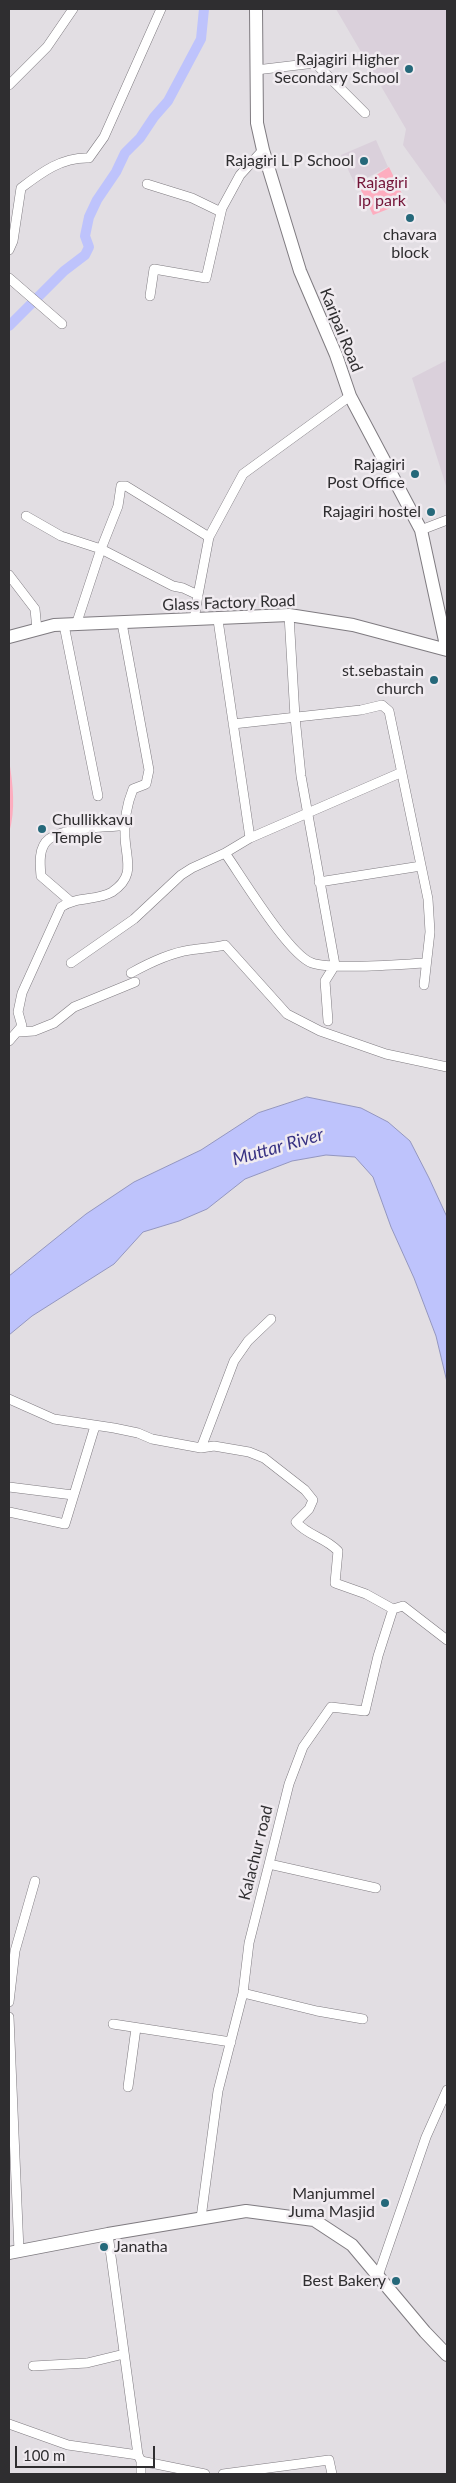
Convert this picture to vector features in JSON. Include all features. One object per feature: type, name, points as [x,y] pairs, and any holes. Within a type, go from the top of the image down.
[{"type":"main road","name":"Karipai Road","points":[[256,9],[257,123],[300,271],[336,355],[350,396],[421,530],[447,650]]},
{"type":"main road","name":"Glass Factory Road","points":[[9,637],[70,625],[218,620],[289,615],[353,625],[447,650]]},
{"type":"main road","points":[[14,2252],[246,2211],[314,2220],[352,2245],[425,2332],[447,2355]]},
{"type":"street","points":[[10,83],[47,47],[73,9]]},
{"type":"street","points":[[9,250],[13,241],[21,188],[47,168],[76,158],[89,158],[104,138],[161,9]]},
{"type":"street","points":[[256,70],[315,63],[365,113]]},
{"type":"street","points":[[150,296],[154,270],[206,278],[221,212],[240,174],[264,150]]},
{"type":"street","points":[[147,184],[192,198],[221,212]]},
{"type":"street","points":[[9,278],[62,324]]},
{"type":"street","points":[[194,620],[209,537],[247,469],[350,396]]},
{"type":"street","points":[[98,796],[70,625],[118,506],[122,486],[126,486],[209,537]]},
{"type":"street","points":[[26,516],[61,536],[101,550],[173,586],[183,588],[198,595]]},
{"type":"street","points":[[421,530],[447,520]]},
{"type":"street","points":[[9,575],[35,609],[37,630]]},
{"type":"street","points":[[289,615],[295,717],[301,776],[335,965],[326,981],[328,1021]]},
{"type":"street","points":[[218,620],[250,838]]},
{"type":"street","points":[[9,1041],[19,1032],[22,1026],[18,1012],[22,993],[61,907],[70,901],[110,893],[125,882],[128,870],[127,803],[133,789],[146,784],[149,770],[122,623]]},
{"type":"street","points":[[233,724],[382,705],[388,711],[428,899],[430,932],[424,985]]},
{"type":"street","points":[[71,963],[134,919],[181,875],[250,838],[400,773]]},
{"type":"street","points":[[70,901],[41,876],[41,856],[48,840],[69,832],[126,825]]},
{"type":"street","points":[[225,853],[272,921],[299,954],[312,963],[335,965],[426,963]]},
{"type":"street","points":[[319,882],[421,866]]},
{"type":"street","points":[[131,972],[150,963],[192,949],[199,950],[226,946],[287,1014],[320,1031],[386,1054],[447,1067]]},
{"type":"street","points":[[19,1032],[34,1031],[54,1023],[74,1007],[135,982]]},
{"type":"street","points":[[201,1448],[234,1361],[248,1341],[271,1319]]},
{"type":"street","points":[[9,1399],[54,1419],[114,1428],[138,1433],[152,1439],[201,1448],[214,1446],[249,1452],[264,1458],[294,1480],[313,1500],[309,1509],[296,1522],[304,1531],[329,1542],[338,1551],[335,1583],[382,1601],[393,1609],[403,1606],[447,1640]]},
{"type":"street","points":[[9,1512],[65,1524],[95,1426]]},
{"type":"street","points":[[9,1487],[73,1496]]},
{"type":"street","name":"Kalachur road","points":[[201,2218],[218,2091],[243,1993],[249,1942],[290,1784],[303,1748],[332,1707],[365,1711],[378,1656],[393,1609]]},
{"type":"street","points":[[269,1864],[376,1888]]},
{"type":"street","points":[[9,2002],[15,1951],[35,1881]]},
{"type":"street","points":[[243,1993],[317,2011],[364,2019]]},
{"type":"street","points":[[9,2017],[14,2252]]},
{"type":"street","points":[[113,2024],[231,2042]]},
{"type":"street","points":[[128,2087],[136,2028]]},
{"type":"street","points":[[378,2276],[426,2137],[447,2090]]},
{"type":"street","points":[[108,2234],[141,2474]]},
{"type":"street","points":[[32,2366],[87,2363],[124,2354]]},
{"type":"street","points":[[9,2424],[68,2445],[140,2458],[205,2474]]},
{"type":"street","points":[[223,2474],[329,2460],[332,2474]]},
{"type":"shaded area","name":"Rajagiri Higher Secondary School","points":[[336,9],[447,9],[447,206],[403,145],[406,129]]},
{"type":"shaded area","name":"Rajagiri L P School","points":[[376,140],[388,167],[355,184],[341,155]]},
{"type":"shaded area","points":[[447,360],[447,489],[412,378]]},
{"type":"green space","name":"Rajagiri lp park","points":[[389,167],[406,202],[373,215],[359,186]]},
{"type":"green space","points":[[9,760],[13,788],[13,806],[9,833]]},
{"type":"water","name":"Muttar River","points":[[307,1097],[361,1108],[388,1122],[410,1141],[429,1178],[447,1217],[447,1382],[436,1336],[414,1278],[391,1227],[373,1177],[355,1157],[326,1155],[292,1161],[245,1179],[207,1209],[179,1221],[143,1232],[114,1264],[32,1316],[9,1335],[9,1276],[86,1214],[134,1182],[201,1150],[258,1113]]},
{"type":"waterway","points":[[9,326],[64,271],[85,255],[89,247],[85,236],[89,217],[97,200],[116,172],[125,153],[140,138],[154,117],[168,101],[201,39],[204,9]]},
{"type":"place","name":"Rajagiri Higher Secondary School","points":[[409,69]]},
{"type":"place","name":"Rajagiri L P School","points":[[364,161]]},
{"type":"place","name":"chavara block","points":[[410,218]]},
{"type":"place","name":"Rajagiri Post Office","points":[[415,474]]},
{"type":"place","name":"Rajagiri hostel","points":[[431,512]]},
{"type":"place","name":"st.sebastain church","points":[[434,680]]},
{"type":"place","name":"Chullikkavu Temple","points":[[42,829]]},
{"type":"place","name":"Manjummel Juma Masjid","points":[[385,2203]]},
{"type":"place","name":"Janatha","points":[[104,2247]]},
{"type":"place","name":"Best Bakery","points":[[396,2281]]}]
